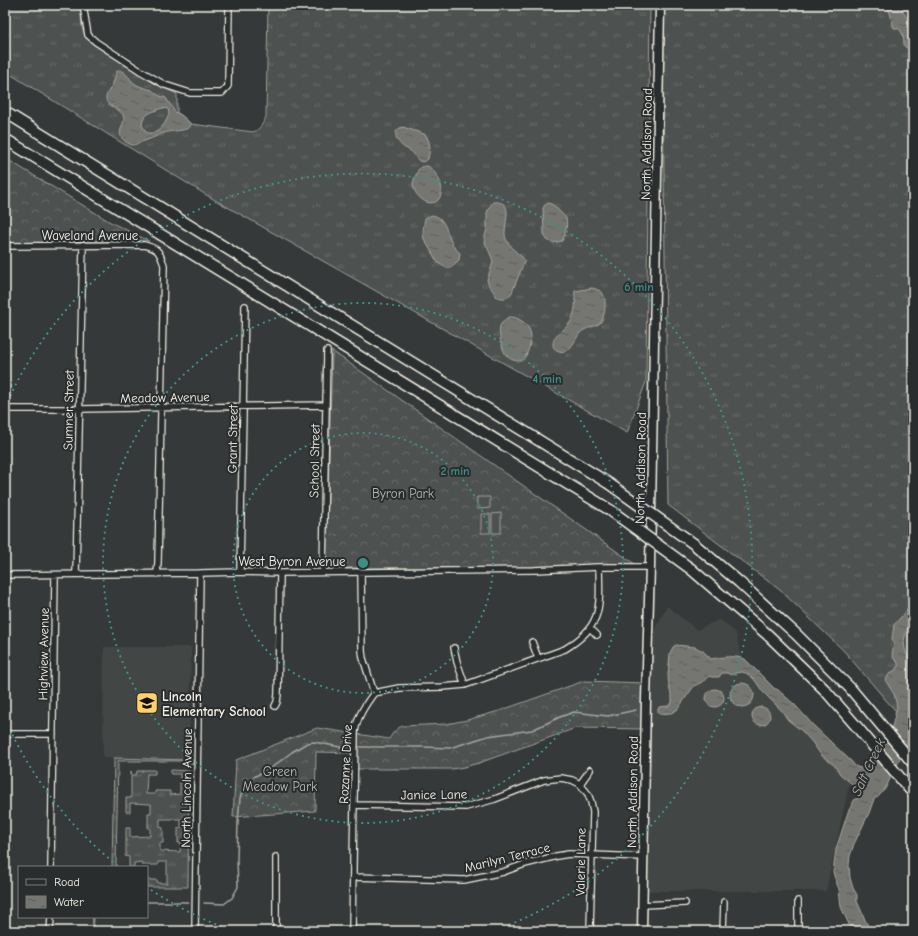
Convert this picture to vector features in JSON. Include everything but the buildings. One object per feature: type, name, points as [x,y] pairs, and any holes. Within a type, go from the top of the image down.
[{"type":"highway","points":[[5,112],[608,483],[694,544],[739,582],[796,634],[850,688],[913,763]]},
{"type":"highway","points":[[5,139],[610,510],[691,569],[768,635],[824,689],[911,790]]},
{"type":"street","points":[[85,5],[84,11],[88,35],[96,42],[139,70],[166,85],[190,93],[222,93],[228,86],[229,5]]},
{"type":"street","name":"North Addison Road","points":[[642,931],[660,5]]},
{"type":"street","name":"Sumner Street","points":[[76,574],[82,245]]},
{"type":"street","name":"Waveland Avenue","points":[[5,246],[144,245],[155,248],[158,251],[164,265],[162,408]]},
{"type":"street","name":"Grant Street","points":[[240,572],[245,306]]},
{"type":"street","name":"School Street","points":[[323,572],[327,351]]},
{"type":"street","name":"Meadow Avenue","points":[[5,409],[326,405]]},
{"type":"street","points":[[157,574],[162,408]]},
{"type":"street","name":"West Byron Avenue","points":[[5,575],[534,570],[650,566]]},
{"type":"street","points":[[361,572],[362,652],[374,693],[399,688],[465,685],[565,649],[584,635],[596,617],[600,596],[599,567]]},
{"type":"street","points":[[275,706],[278,694],[280,572]]},
{"type":"street","name":"North Lincoln Avenue","points":[[195,931],[200,573]]},
{"type":"street","name":"Highview Avenue","points":[[51,866],[55,575]]},
{"type":"street","points":[[590,628],[597,635]]},
{"type":"street","points":[[532,642],[538,658]]},
{"type":"street","points":[[454,648],[465,685]]},
{"type":"street","name":"Rozanne Drive","points":[[352,931],[356,725],[359,716],[374,693]]},
{"type":"street","points":[[5,734],[53,734]]},
{"type":"street","points":[[580,784],[590,770]]},
{"type":"street","name":"Janice Lane","points":[[354,805],[466,807],[495,799],[551,778],[572,780],[580,784]]},
{"type":"street","name":"Valerie Lane","points":[[580,784],[588,794],[593,812],[590,931]]},
{"type":"street","name":"Marilyn Terrace","points":[[353,877],[470,879],[503,872],[546,858],[569,854],[643,857]]},
{"type":"street","points":[[276,857],[276,931]]},
{"type":"street","points":[[723,931],[724,902]]},
{"type":"street","points":[[798,902],[798,931]]},
{"type":"street","points":[[642,905],[685,903]]},
{"type":"street","points":[[50,918],[50,931]]},
{"type":"shaded area","points":[[667,606],[697,630],[720,619],[736,633],[742,663],[850,780],[826,891],[646,891],[650,638]]},
{"type":"shaded area","name":"Lincoln Elementary School","points":[[104,647],[191,647],[189,760],[103,758]]},
{"type":"green space","points":[[5,5],[82,5],[82,27],[89,40],[94,45],[158,85],[177,94],[177,113],[191,124],[253,132],[259,128],[266,117],[268,5],[650,5],[646,382],[627,433],[208,196],[5,71]]},
{"type":"green space","points":[[662,5],[913,5],[913,730],[844,651],[781,591],[668,505]]},
{"type":"green space","points":[[5,158],[112,223],[149,241],[85,241],[5,244]]},
{"type":"green space","name":"Byron Park","points":[[332,351],[639,567],[326,568]]},
{"type":"green space","points":[[477,497],[490,497],[490,508],[477,509]]},
{"type":"green space","points":[[501,513],[501,533],[492,533],[492,514]]},
{"type":"green space","points":[[481,514],[490,514],[490,533],[481,533]]},
{"type":"green space","name":"Green Meadow Park","points":[[584,681],[646,683],[645,729],[576,728],[479,763],[452,769],[356,769],[356,753],[316,752],[315,811],[233,817],[236,760],[317,728],[389,739],[397,729],[403,726],[446,724],[467,720],[499,711]]},
{"type":"green space","points":[[114,758],[193,761],[193,764],[185,765],[185,761],[118,761],[116,866],[112,866]]},
{"type":"green space","points":[[155,770],[155,774],[147,774],[146,794],[155,794],[155,791],[170,791],[170,795],[180,794],[180,774],[171,774],[171,770],[189,771],[188,887],[148,887],[148,880],[157,880],[158,883],[167,883],[167,862],[158,862],[158,865],[142,865],[142,862],[134,863],[134,866],[129,866],[129,857],[125,856],[126,828],[130,828],[130,837],[150,836],[150,828],[148,828],[148,813],[151,813],[151,804],[130,803],[130,812],[126,812],[126,798],[131,798],[131,771],[132,775],[136,775],[137,771]],"holes":[[[160,819],[181,819],[181,828],[178,828],[178,843],[181,843],[180,852],[160,851],[160,843],[163,843],[163,828],[160,827]]]},
{"type":"water","points":[[887,5],[902,5],[904,13],[913,23],[913,76],[911,59],[908,55],[909,49],[904,46],[901,31],[894,28]]},
{"type":"water","points":[[119,70],[124,72],[134,83],[152,90],[159,96],[166,98],[175,112],[191,124],[190,127],[184,130],[164,133],[134,145],[125,141],[120,135],[124,121],[123,115],[106,101],[117,71]],"holes":[[[162,108],[168,109],[169,113],[161,128],[154,133],[146,132],[142,125],[146,115]]]},
{"type":"water","points":[[403,127],[424,134],[427,137],[430,148],[428,159],[422,162],[418,160],[411,151],[399,143],[396,134],[399,129]]},
{"type":"water","points":[[423,166],[428,166],[438,177],[442,192],[437,201],[433,203],[429,203],[421,199],[415,192],[413,184],[417,171]]},
{"type":"water","points":[[493,202],[505,205],[507,210],[506,239],[516,252],[525,260],[511,294],[504,298],[497,297],[487,280],[493,262],[485,242],[485,236],[487,229],[487,212]]},
{"type":"water","points":[[548,203],[554,206],[566,218],[565,233],[562,241],[553,243],[547,240],[544,234],[543,208]]},
{"type":"water","points":[[432,215],[437,216],[443,222],[453,246],[460,253],[459,260],[450,268],[446,268],[438,263],[424,239],[423,231],[425,218]]},
{"type":"water","points":[[592,288],[601,292],[605,300],[605,309],[602,321],[598,325],[580,333],[572,346],[566,351],[563,352],[555,349],[553,342],[569,324],[572,318],[575,306],[575,291]]},
{"type":"water","points":[[509,317],[516,318],[523,322],[530,331],[531,337],[529,348],[525,357],[521,361],[513,360],[508,357],[502,346],[500,326]]},
{"type":"water","name":"Salt Creek","points":[[913,605],[913,621],[906,632],[904,641],[905,649],[913,670],[913,733],[885,789],[874,799],[850,856],[850,878],[857,895],[857,901],[871,931],[852,931],[841,907],[839,889],[833,872],[836,849],[848,812],[855,799],[858,798],[860,794],[859,791],[840,774],[835,766],[821,755],[812,742],[801,730],[788,720],[782,711],[763,692],[754,679],[746,673],[742,672],[731,675],[722,673],[719,677],[709,676],[706,680],[694,686],[677,710],[671,713],[659,714],[658,709],[659,707],[668,706],[672,703],[668,675],[670,653],[676,645],[695,647],[703,651],[711,659],[737,657],[745,659],[775,689],[777,689],[795,705],[855,766],[860,768],[866,767],[876,758],[892,727],[897,706],[894,694],[885,680],[898,666],[898,663],[892,654],[894,644],[892,639],[894,625]]},
{"type":"water","points":[[742,683],[750,687],[754,695],[750,703],[742,707],[734,703],[730,695],[734,687]]},
{"type":"water","points":[[715,689],[721,692],[724,698],[721,704],[715,707],[709,704],[706,698],[709,692]]},
{"type":"water","points":[[761,707],[767,710],[770,716],[767,722],[761,725],[755,722],[752,716],[755,710]]},
{"type":"waterway","points":[[357,747],[450,748],[488,736],[532,730],[574,712],[608,716],[636,710]]},
{"type":"waterway","points":[[204,903],[224,904],[232,898],[238,887],[238,822],[240,798],[245,784],[255,776],[267,771],[292,752],[307,743],[314,742],[340,747],[353,747]]},
{"type":"waterway","points":[[148,902],[188,902]]},
{"type":"waterway","points":[[93,918],[93,931]]},
{"type":"place","name":"Lincoln Elementary School","points":[[147,703]]}]
